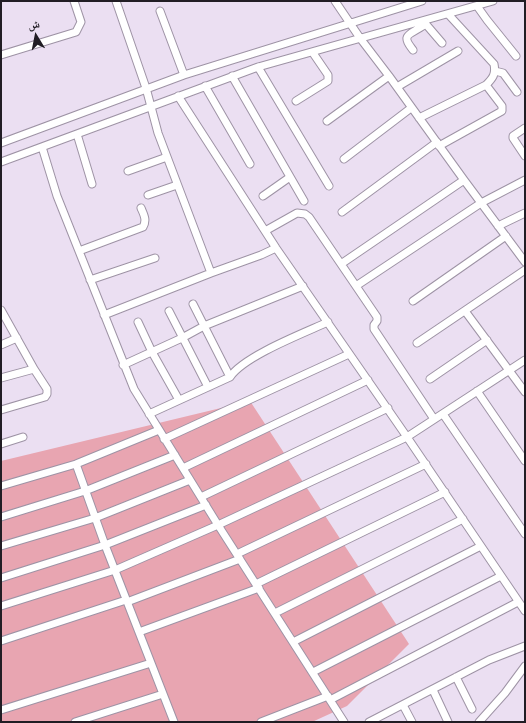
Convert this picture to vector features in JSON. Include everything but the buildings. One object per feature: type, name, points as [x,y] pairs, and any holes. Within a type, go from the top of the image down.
[{"type":"street","points":[[1,55],[76,32],[81,22],[74,1]]},
{"type":"street","points":[[116,1],[146,88],[166,157],[211,273]]},
{"type":"street","points":[[335,1],[411,108],[524,259]]},
{"type":"street","points":[[1,144],[88,112],[146,88],[184,75],[422,1]]},
{"type":"street","points":[[1,162],[258,67],[313,53],[360,38],[424,22],[493,1]]},
{"type":"street","points":[[477,6],[516,56]]},
{"type":"street","points":[[160,11],[184,75]]},
{"type":"street","points":[[419,118],[486,85],[493,78],[495,71],[494,64],[448,14]]},
{"type":"street","points":[[424,22],[442,43]]},
{"type":"street","points":[[413,50],[407,41],[407,38],[424,22]]},
{"type":"street","points":[[397,87],[458,51]]},
{"type":"street","points":[[296,100],[328,81],[328,75],[313,53]]},
{"type":"street","points":[[258,67],[329,186]]},
{"type":"street","points":[[495,71],[503,73],[517,92]]},
{"type":"street","points":[[232,76],[304,201]]},
{"type":"street","points":[[327,121],[389,76]]},
{"type":"street","points":[[342,212],[438,144],[502,111],[502,106],[486,85]]},
{"type":"street","points":[[205,86],[250,164]]},
{"type":"street","points":[[178,96],[276,248],[388,408],[525,612]]},
{"type":"street","points":[[344,159],[411,108]]},
{"type":"street","points":[[525,128],[513,136],[525,156]]},
{"type":"street","points":[[77,134],[92,184]]},
{"type":"street","points":[[42,147],[57,196],[123,365],[134,389],[218,525],[344,722]]},
{"type":"street","points":[[128,171],[166,157]]},
{"type":"street","points":[[263,196],[290,176]]},
{"type":"street","points":[[341,264],[464,180]]},
{"type":"street","points":[[356,286],[481,203],[525,180]]},
{"type":"street","points":[[148,195],[177,185]]},
{"type":"street","points":[[79,251],[143,227],[146,219],[141,208]]},
{"type":"street","points":[[265,231],[297,213],[305,214],[309,217],[377,317],[374,329],[434,419]]},
{"type":"street","points":[[498,226],[525,213]]},
{"type":"street","points":[[413,301],[506,236]]},
{"type":"street","points":[[104,315],[276,248]]},
{"type":"street","points":[[90,280],[155,258]]},
{"type":"street","points":[[417,343],[525,270]]},
{"type":"street","points":[[123,365],[182,338],[204,326],[303,286]]},
{"type":"street","points":[[193,304],[230,377]]},
{"type":"street","points":[[169,311],[208,387]]},
{"type":"street","points":[[465,311],[525,392]]},
{"type":"street","points":[[1,410],[45,397],[47,394],[47,389],[2,312]]},
{"type":"street","points":[[138,322],[152,352],[179,400]]},
{"type":"street","points":[[150,414],[230,377],[237,369],[252,358],[328,322]]},
{"type":"street","points":[[1,345],[17,338]]},
{"type":"street","points":[[430,379],[487,340]]},
{"type":"street","points":[[164,439],[350,354]]},
{"type":"street","points":[[1,606],[115,570],[218,525],[407,437],[525,360]]},
{"type":"street","points":[[1,378],[34,369]]},
{"type":"street","points":[[183,468],[368,380]]},
{"type":"street","points":[[477,391],[525,461]]},
{"type":"street","points":[[201,497],[388,408]]},
{"type":"street","points":[[443,414],[525,534]]},
{"type":"street","points":[[1,486],[76,464],[159,430]]},
{"type":"street","points":[[1,444],[22,437]]},
{"type":"street","points":[[1,517],[85,491],[175,455]]},
{"type":"street","points":[[76,464],[105,545],[174,722]]},
{"type":"street","points":[[1,641],[127,601],[239,557],[426,464]]},
{"type":"street","points":[[1,546],[95,518],[190,480]]},
{"type":"street","points":[[139,632],[257,586],[444,492]]},
{"type":"street","points":[[1,578],[105,545],[206,505]]},
{"type":"street","points":[[275,613],[463,519]]},
{"type":"street","points":[[293,642],[481,546]]},
{"type":"street","points":[[312,672],[501,576]]},
{"type":"street","points":[[261,722],[329,698],[518,602]]},
{"type":"street","points":[[372,721],[489,660],[525,646]]},
{"type":"street","points":[[1,710],[151,663]]},
{"type":"street","points":[[479,722],[505,693],[525,666]]},
{"type":"street","points":[[456,678],[472,709]]},
{"type":"street","points":[[433,690],[448,722]]},
{"type":"street","points":[[75,722],[163,694]]},
{"type":"street","points":[[403,704],[412,722]]},
{"type":"shaded area","points":[[250,401],[409,644],[347,706],[312,722],[1,722],[1,461]]}]
